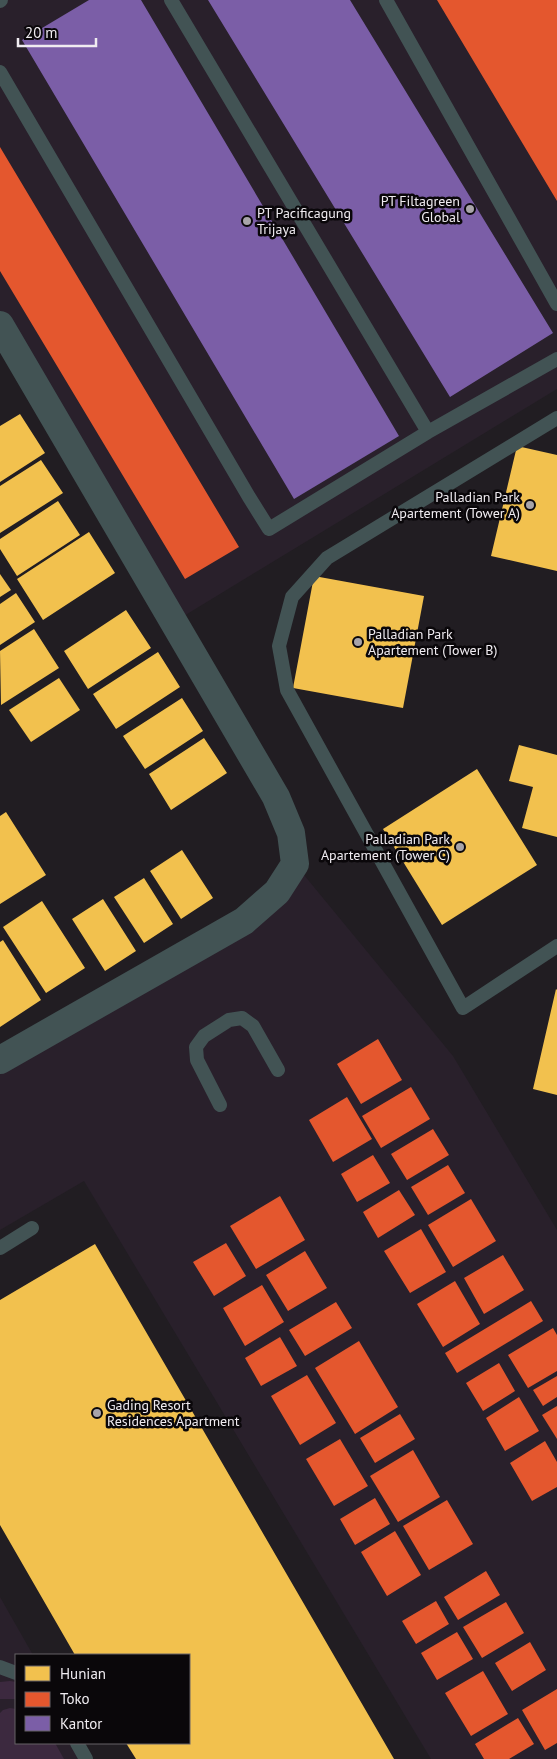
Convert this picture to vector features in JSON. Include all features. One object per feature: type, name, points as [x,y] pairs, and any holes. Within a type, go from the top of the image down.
[{"type":"street","points":[[0,326],[276,796],[290,833],[295,864],[277,892],[244,922],[0,1060]]},
{"type":"lane","points":[[171,0],[428,432]]},
{"type":"lane","points":[[386,0],[557,304]]},
{"type":"lane","points":[[0,72],[269,528],[428,432],[557,359]]},
{"type":"lane","points":[[557,418],[327,558],[292,596],[278,646],[286,690],[463,1008],[557,946]]},
{"type":"lane","points":[[220,1105],[196,1060],[196,1047],[204,1036],[229,1020],[242,1018],[252,1026],[278,1070]]},
{"type":"lane","points":[[0,1248],[32,1228]]},
{"type":"lane","points":[[0,1667],[15,1673]]},
{"type":"lane","points":[[77,1744],[86,1759]]},
{"type":"shaded area","points":[[0,0],[557,0],[557,389],[174,622],[0,325]]},
{"type":"shaded area","points":[[295,864],[453,1056],[557,1230],[557,1759],[431,1759],[84,1181],[0,1230],[0,1060],[247,918]]},
{"type":"shaded area","points":[[0,1597],[32,1654],[15,1654],[15,1744],[83,1744],[91,1759],[0,1759]]},
{"type":"shaded area","points":[[0,1682],[15,1682],[15,1699],[0,1699]]},
{"type":"shaded area","points":[[15,1709],[15,1744],[56,1744],[64,1759],[0,1759],[0,1713],[3,1710]]},
{"type":"building: Hunian","points":[[20,414],[45,453],[0,482],[0,426]]},
{"type":"building: Hunian","name":"Palladian Park Apartement (Tower A)","points":[[517,446],[557,455],[557,571],[491,556]]},
{"type":"building: Hunian","points":[[41,460],[63,493],[0,533],[0,486]]},
{"type":"building: Hunian","points":[[58,501],[80,535],[17,576],[0,549],[0,539]]},
{"type":"building: Hunian","points":[[89,532],[115,573],[43,620],[17,579]]},
{"type":"building: Hunian","points":[[0,574],[11,590],[0,597]]},
{"type":"building: Hunian","name":"Palladian Park Apartement (Tower B)","points":[[314,576],[424,596],[403,708],[293,688]]},
{"type":"building: Hunian","points":[[16,593],[35,622],[0,645],[0,604]]},
{"type":"building: Hunian","points":[[126,610],[151,648],[88,689],[64,651]]},
{"type":"building: Hunian","points":[[34,629],[59,668],[1,705],[0,651]]},
{"type":"building: Hunian","points":[[158,652],[180,687],[116,729],[93,694]]},
{"type":"building: Hunian","points":[[59,678],[80,710],[31,742],[9,710]]},
{"type":"building: Hunian","points":[[182,698],[203,731],[145,769],[123,736]]},
{"type":"building: Hunian","points":[[204,738],[227,773],[171,810],[149,774]]},
{"type":"building: Hunian","points":[[519,745],[557,755],[557,837],[522,828],[533,787],[509,781]]},
{"type":"building: Hunian","name":"Palladian Park Apartement (Tower C)","points":[[477,769],[537,865],[442,925],[383,829]]},
{"type":"building: Hunian","points":[[6,812],[46,875],[0,904],[0,816]]},
{"type":"building: Hunian","points":[[182,850],[213,898],[181,919],[150,871]]},
{"type":"building: Hunian","points":[[144,878],[173,924],[144,943],[114,897]]},
{"type":"building: Hunian","points":[[103,899],[136,951],[105,971],[72,919]]},
{"type":"building: Hunian","points":[[42,901],[85,968],[46,993],[3,927]]},
{"type":"building: Hunian","points":[[3,940],[41,1000],[0,1027],[0,942]]},
{"type":"building: Hunian","points":[[557,990],[557,1095],[533,1089]]},
{"type":"building: Hunian","name":"Gading Resort Residences Apartment","points":[[95,1244],[394,1759],[136,1759],[127,1744],[190,1744],[190,1654],[74,1654],[0,1525],[0,1300]]},
{"type":"building: Toko","points":[[437,0],[557,0],[557,201]]},
{"type":"building: Toko","points":[[0,147],[239,547],[185,579],[0,271]]},
{"type":"building: Toko","points":[[378,1039],[402,1080],[361,1104],[337,1064]]},
{"type":"building: Toko","points":[[411,1087],[430,1119],[381,1148],[362,1116]]},
{"type":"building: Toko","points":[[347,1097],[372,1139],[333,1162],[309,1120]]},
{"type":"building: Toko","points":[[433,1129],[449,1155],[407,1180],[391,1154]]},
{"type":"building: Toko","points":[[373,1155],[390,1183],[357,1202],[341,1174]]},
{"type":"building: Toko","points":[[448,1165],[465,1193],[428,1215],[411,1187]]},
{"type":"building: Toko","points":[[399,1190],[415,1215],[378,1238],[363,1212]]},
{"type":"building: Toko","points":[[280,1196],[305,1240],[256,1269],[230,1226]]},
{"type":"building: Toko","points":[[471,1199],[496,1241],[453,1267],[428,1225]]},
{"type":"building: Toko","points":[[421,1229],[446,1272],[410,1293],[384,1251]]},
{"type":"building: Toko","points":[[226,1243],[246,1276],[214,1296],[193,1262]]},
{"type":"building: Toko","points":[[305,1251],[327,1288],[288,1311],[266,1275]]},
{"type":"building: Toko","points":[[503,1255],[524,1290],[484,1314],[464,1278]]},
{"type":"building: Toko","points":[[455,1281],[480,1324],[443,1347],[417,1304]]},
{"type":"building: Toko","points":[[262,1285],[284,1322],[245,1346],[223,1308]]},
{"type":"building: Toko","points":[[531,1301],[543,1321],[457,1373],[445,1353]]},
{"type":"building: Toko","points":[[336,1302],[352,1328],[305,1356],[289,1330]]},
{"type":"building: Toko","points":[[553,1328],[557,1335],[557,1371],[528,1388],[508,1355]]},
{"type":"building: Toko","points":[[280,1337],[297,1366],[261,1386],[245,1358]]},
{"type":"building: Toko","points":[[359,1341],[398,1407],[355,1434],[315,1368]]},
{"type":"building: Toko","points":[[499,1363],[515,1391],[483,1411],[466,1383]]},
{"type":"building: Toko","points":[[307,1375],[336,1423],[300,1445],[271,1396]]},
{"type":"building: Toko","points":[[557,1376],[557,1397],[543,1406],[533,1390]]},
{"type":"building: Toko","points":[[519,1397],[539,1431],[505,1451],[486,1418]]},
{"type":"building: Toko","points":[[557,1406],[557,1439],[542,1415]]},
{"type":"building: Toko","points":[[400,1414],[415,1439],[375,1463],[360,1438]]},
{"type":"building: Toko","points":[[340,1439],[368,1486],[334,1506],[306,1459]]},
{"type":"building: Toko","points":[[545,1441],[557,1462],[557,1487],[532,1501],[510,1463]]},
{"type":"building: Toko","points":[[413,1450],[440,1497],[398,1522],[370,1476]]},
{"type":"building: Toko","points":[[375,1498],[390,1524],[355,1545],[340,1519]]},
{"type":"building: Toko","points":[[447,1500],[473,1544],[429,1570],[403,1526]]},
{"type":"building: Toko","points":[[395,1531],[421,1575],[387,1596],[361,1552]]},
{"type":"building: Toko","points":[[486,1571],[500,1595],[458,1620],[444,1597]]},
{"type":"building: Toko","points":[[436,1601],[449,1624],[416,1644],[402,1621]]},
{"type":"building: Toko","points":[[506,1602],[524,1633],[482,1658],[463,1627]]},
{"type":"building: Toko","points":[[457,1632],[473,1659],[437,1680],[421,1653]]},
{"type":"building: Toko","points":[[530,1642],[546,1670],[512,1691],[495,1663]]},
{"type":"building: Toko","points":[[483,1671],[508,1714],[471,1736],[445,1693]]},
{"type":"building: Toko","points":[[557,1689],[557,1743],[545,1750],[522,1710]]},
{"type":"building: Toko","points":[[518,1718],[534,1744],[509,1759],[484,1759],[475,1744]]},
{"type":"building: Kantor","points":[[89,0],[141,0],[399,436],[294,499],[22,40]]},
{"type":"building: Kantor","points":[[208,0],[350,0],[553,333],[450,397]]},
{"type":"place","name":"PT Filtagreen Global","points":[[470,209]]},
{"type":"place","name":"PT Pacificagung Trijaya","points":[[247,221]]},
{"type":"place","name":"Palladian Park Apartement (Tower A)","points":[[530,505]]},
{"type":"place","name":"Palladian Park Apartement (Tower B)","points":[[358,642]]},
{"type":"place","name":"Palladian Park Apartement (Tower C)","points":[[460,847]]},
{"type":"place","name":"Gading Resort Residences Apartment","points":[[97,1413]]}]
